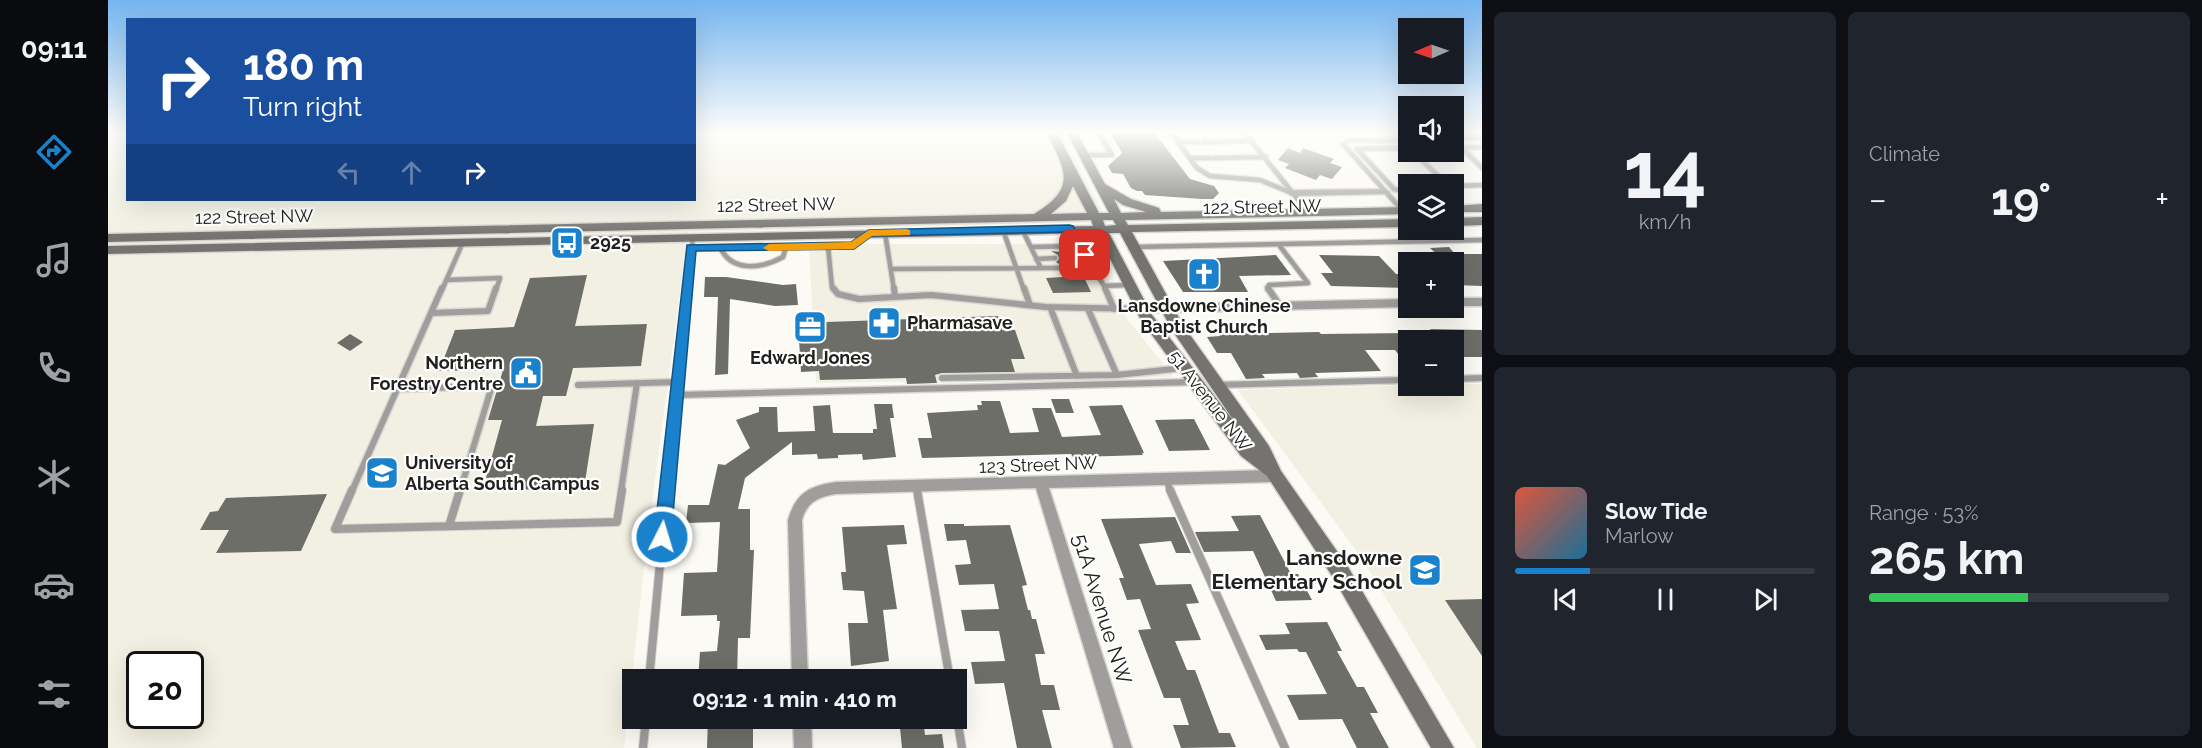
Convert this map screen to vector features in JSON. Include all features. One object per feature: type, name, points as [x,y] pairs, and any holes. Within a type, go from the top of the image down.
[{"type":"main road","name":"51 Avenue NW","points":[[1069,166],[1108,222],[1133,247],[1166,308],[1263,451],[1275,476],[1341,573],[1443,748]]},
{"type":"main road","points":[[1072,166],[1136,265],[1151,280]]},
{"type":"main road","name":"51 Avenue NW","points":[[1090,166],[1100,186],[1108,222],[1128,285],[1140,309],[1247,451],[1275,476]]},
{"type":"main road","points":[[1037,218],[1060,203],[1067,194],[1070,169]]},
{"type":"main road","points":[[1100,186],[1126,202],[1169,215]]},
{"type":"main road","points":[[1464,209],[1482,208]]},
{"type":"main road","name":"122 Street NW","points":[[108,250],[463,242],[692,242],[869,233],[1069,228],[1169,215],[1398,210]]},
{"type":"main road","name":"122 Street NW","points":[[108,238],[1037,218],[1108,222],[1398,223]]},
{"type":"main road","points":[[1464,222],[1482,222]]},
{"type":"street","points":[[1292,193],[1384,192]]},
{"type":"street","points":[[1464,302],[1482,302]]},
{"type":"street","points":[[1140,309],[1398,303]]},
{"type":"street","name":"123 Street NW","points":[[801,669],[795,531],[797,509],[804,498],[818,491],[836,488],[1275,476]]},
{"type":"street","name":"51A Avenue NW","points":[[1041,483],[1123,748]]},
{"type":"street","points":[[802,729],[803,748]]},
{"type":"lane","points":[[1196,166],[1210,176],[1260,180],[1292,193]]},
{"type":"lane","points":[[1273,166],[1308,212]]},
{"type":"lane","points":[[1362,166],[1384,192],[1398,204]]},
{"type":"lane","points":[[1373,166],[1394,189],[1398,190]]},
{"type":"lane","points":[[1464,186],[1482,185]]},
{"type":"lane","points":[[1069,228],[1104,286],[1114,309]]},
{"type":"lane","points":[[1022,229],[1041,268]]},
{"type":"lane","points":[[1003,230],[1030,305]]},
{"type":"lane","points":[[650,669],[676,382],[692,242],[721,249],[854,246],[869,233]]},
{"type":"lane","points":[[885,233],[895,297]]},
{"type":"lane","points":[[1133,247],[1482,240]]},
{"type":"lane","points":[[463,242],[335,529],[617,522],[637,383]]},
{"type":"lane","points":[[1279,245],[1308,283],[1269,285],[1268,289],[1280,306]]},
{"type":"lane","points":[[828,246],[834,291],[854,298],[935,295],[1050,307],[1140,309]]},
{"type":"lane","points":[[1031,248],[1079,246]]},
{"type":"lane","points":[[721,249],[726,258],[733,262],[754,265],[776,261],[783,257],[786,247]]},
{"type":"lane","points":[[1036,259],[1055,258]]},
{"type":"lane","points":[[1075,258],[1087,258]]},
{"type":"lane","points":[[891,269],[1059,268]]},
{"type":"lane","points":[[1080,268],[1093,268]]},
{"type":"lane","points":[[432,313],[488,311],[500,278],[446,280]]},
{"type":"lane","points":[[1104,286],[1128,285]]},
{"type":"lane","points":[[1050,307],[1077,376]]},
{"type":"lane","points":[[1088,309],[1117,375]]},
{"type":"lane","points":[[942,378],[1117,375],[1184,368]]},
{"type":"lane","points":[[1464,379],[1482,378]]},
{"type":"lane","points":[[1217,385],[1398,380]]},
{"type":"lane","points":[[578,385],[676,382]]},
{"type":"lane","points":[[675,395],[1194,382]]},
{"type":"lane","points":[[398,389],[492,386],[449,526]]},
{"type":"lane","points":[[1166,479],[1285,748]]},
{"type":"lane","points":[[916,486],[948,669]]},
{"type":"lane","points":[[643,748],[645,729]]},
{"type":"lane","points":[[959,729],[962,748]]},
{"type":"shaded area","name":"University of Alberta South Campus","points":[[108,166],[126,166],[126,201],[696,201],[696,166],[1079,166],[1108,222],[688,232],[648,532],[633,669],[622,669],[622,729],[626,729],[624,748],[108,748]]},
{"type":"shaded area","points":[[809,244],[1090,244],[1127,319],[1174,377],[816,383]]},
{"type":"shaded area","name":"Lansdowne Elementary School","points":[[1464,384],[1482,384],[1482,748],[1477,748],[1361,557],[1238,390],[1398,386],[1398,396],[1464,396]]},
{"type":"building","points":[[1108,166],[1180,166],[1190,179],[1214,186],[1219,193],[1213,199],[1145,195],[1142,191],[1131,188],[1123,174],[1112,173]]},
{"type":"building","points":[[1287,166],[1342,167],[1332,179],[1320,175],[1316,180],[1285,168]]},
{"type":"building","points":[[1449,247],[1453,252],[1434,252],[1430,248]]},
{"type":"building","points":[[1051,251],[1072,253],[1071,260],[1077,262],[1076,270],[1082,273],[1091,292],[1053,293],[1046,278],[1063,277],[1060,272],[1063,267],[1056,262],[1059,259],[1058,255]]},
{"type":"building","points":[[1464,254],[1482,254],[1482,286],[1464,285]]},
{"type":"building","name":"Lansdowne Chinese Baptist Church","points":[[1276,255],[1291,275],[1239,276],[1248,292],[1183,292],[1163,261]]},
{"type":"building","points":[[1319,255],[1379,256],[1398,274],[1398,288],[1331,286],[1321,273],[1333,273]]},
{"type":"building","points":[[587,275],[575,326],[647,324],[641,366],[573,368],[566,396],[543,396],[536,426],[594,424],[584,488],[509,490],[513,477],[486,478],[502,420],[488,420],[503,370],[439,371],[455,330],[514,327],[530,278]]},
{"type":"building","points":[[705,277],[726,277],[783,285],[796,284],[798,305],[775,306],[730,299],[728,374],[715,375],[718,297],[704,297]]},
{"type":"building","points":[[998,316],[1002,330],[1015,330],[1025,359],[1011,359],[1015,372],[942,373],[935,375],[937,383],[907,384],[906,378],[820,380],[819,371],[801,372],[798,323]]},
{"type":"building","points":[[1430,329],[1482,330],[1482,357],[1464,357],[1464,330]]},
{"type":"building","points":[[1398,333],[1398,354],[1395,350],[1365,350],[1381,371],[1315,373],[1318,377],[1300,378],[1297,373],[1262,374],[1265,378],[1246,379],[1231,353],[1217,353],[1207,337],[1220,336],[1219,334]]},
{"type":"building","points":[[350,334],[363,342],[350,351],[337,343]]},
{"type":"building","points":[[1051,399],[1069,399],[1074,413],[1056,413]]},
{"type":"building","points":[[981,401],[1000,401],[1010,433],[1039,432],[1032,408],[1051,408],[1062,437],[1101,435],[1089,406],[1122,405],[1144,453],[1143,455],[1073,457],[1071,454],[922,458],[918,438],[932,438],[927,413],[978,410],[977,405],[982,405]]},
{"type":"building","points":[[874,404],[892,404],[894,418],[890,418],[896,457],[863,460],[862,454],[818,459],[817,454],[792,455],[792,442],[745,478],[738,509],[750,509],[750,550],[754,550],[750,638],[738,638],[737,669],[699,669],[700,652],[717,651],[720,621],[717,621],[717,615],[681,616],[684,573],[717,572],[720,522],[686,523],[688,505],[709,505],[718,464],[725,465],[750,448],[736,420],[759,412],[759,407],[777,407],[778,432],[815,431],[813,406],[830,405],[833,433],[873,433],[873,429],[877,429]]},
{"type":"building","points":[[1194,419],[1210,450],[1169,451],[1155,420]]},
{"type":"building","points":[[327,494],[301,551],[216,553],[229,530],[200,530],[210,512],[218,511],[226,498]]},
{"type":"building","points":[[1260,515],[1291,574],[1298,574],[1312,600],[1276,601],[1253,551],[1204,552],[1195,532],[1239,531],[1231,516]]},
{"type":"building","points":[[1175,517],[1191,553],[1176,553],[1171,541],[1139,544],[1156,585],[1191,584],[1199,603],[1186,604],[1201,640],[1175,641],[1187,670],[1195,670],[1219,733],[1230,733],[1236,747],[1181,748],[1173,725],[1189,725],[1180,698],[1164,698],[1138,630],[1151,629],[1140,599],[1127,600],[1119,578],[1124,578],[1101,519]]},
{"type":"building","points":[[944,524],[1010,525],[1027,585],[1022,586],[1028,610],[1030,610],[1032,619],[1036,619],[1045,654],[1035,654],[1041,685],[1054,685],[1060,710],[1042,710],[1052,748],[1017,748],[1004,683],[975,684],[971,662],[1005,661],[999,631],[965,631],[961,610],[999,609],[994,584],[959,585],[955,565],[971,564],[966,540],[947,541]]},
{"type":"building","points":[[904,525],[907,544],[887,545],[897,609],[883,610],[889,661],[851,666],[848,623],[868,623],[864,591],[843,590],[841,572],[846,572],[842,527]]},
{"type":"building","points":[[1482,599],[1482,656],[1445,600]]},
{"type":"building","points":[[1327,622],[1342,651],[1337,651],[1357,687],[1364,687],[1378,713],[1370,713],[1389,748],[1357,748],[1342,719],[1299,720],[1287,695],[1327,694],[1306,652],[1299,652],[1297,649],[1266,650],[1259,635],[1290,634],[1285,623]]},
{"type":"building","points":[[708,729],[753,729],[753,748],[707,748]]},
{"type":"building","points":[[900,729],[924,729],[925,735],[942,734],[944,748],[902,748]]},
{"type":"slow traffic","points":[[769,248],[854,246],[869,233],[906,232]]},
{"type":"place","name":"2925","points":[[567,243]]},
{"type":"place","name":"Lansdowne Chinese Baptist Church","points":[[1204,274]]},
{"type":"place","name":"Pharmasave","points":[[884,323]]},
{"type":"place","name":"Edward Jones","points":[[810,327]]},
{"type":"place","name":"Northern Forestry Centre","points":[[526,373]]},
{"type":"place","name":"University of Alberta South Campus","points":[[382,473]]},
{"type":"place","name":"Lansdowne Elementary School","points":[[1425,570]]},
{"type":"route","points":[[662,537],[691,248],[854,246],[869,233],[1069,228],[1085,255]]}]
